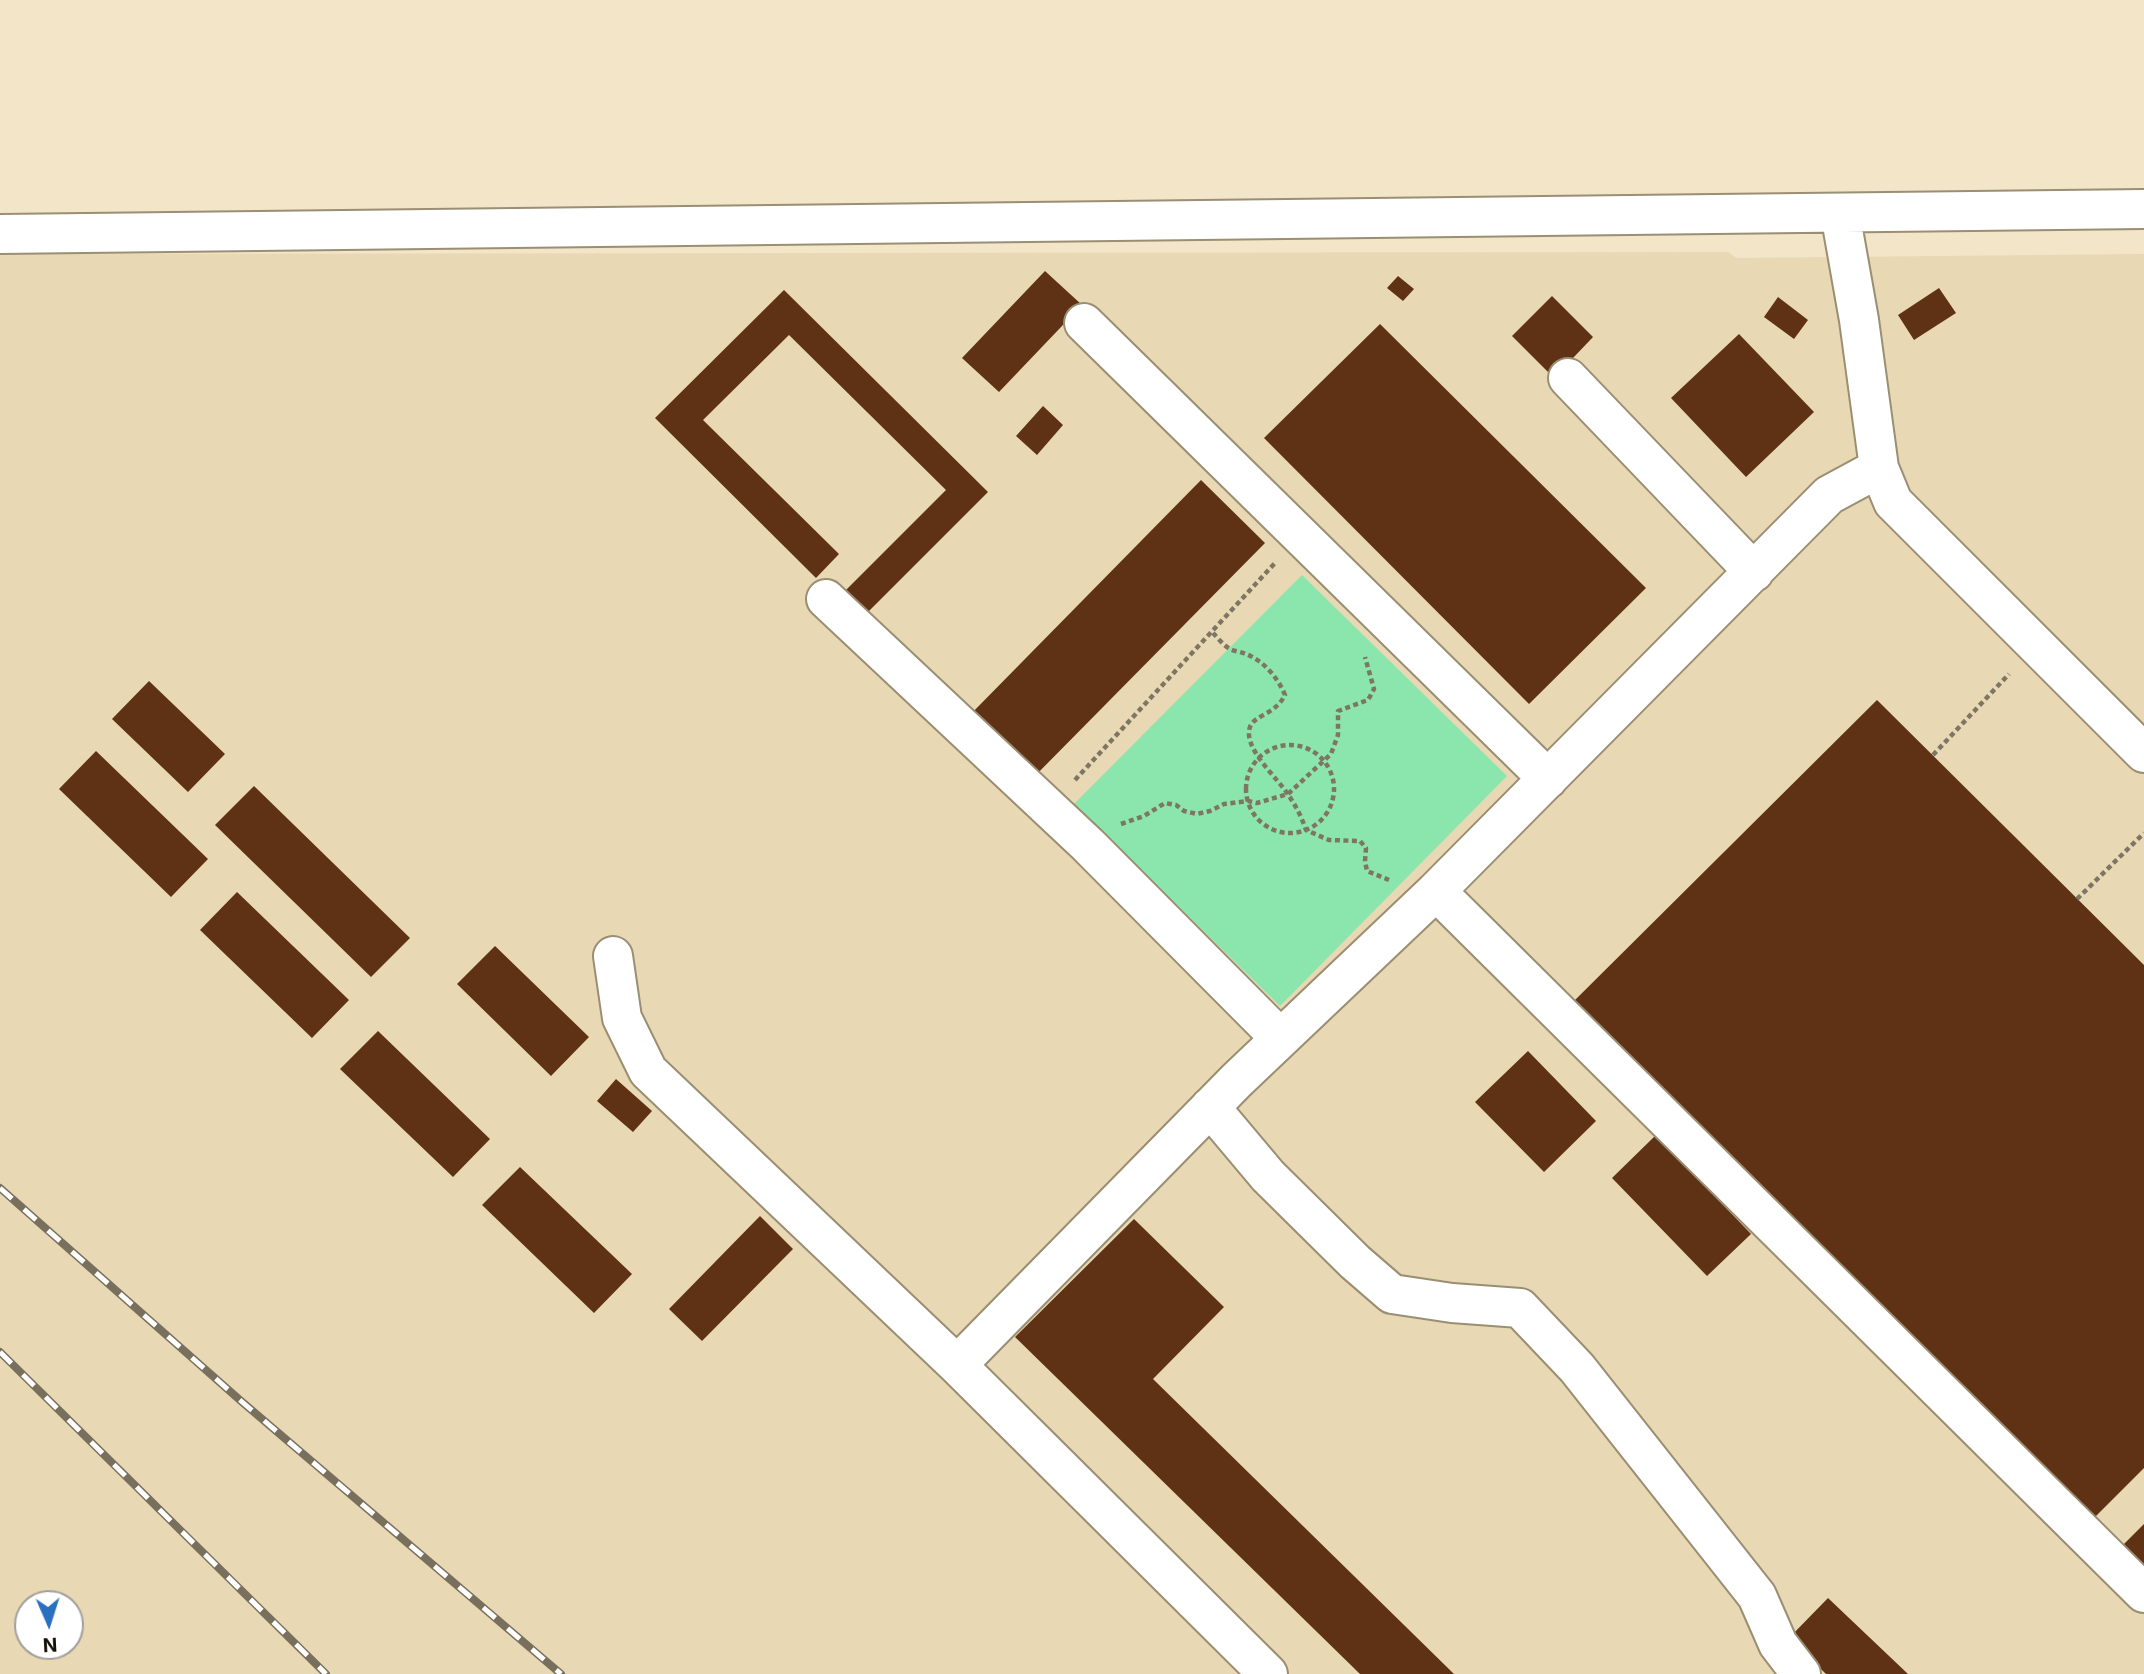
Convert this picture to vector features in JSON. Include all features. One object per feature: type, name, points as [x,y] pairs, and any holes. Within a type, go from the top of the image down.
[{"type":"lane","points":[[0,234],[2144,209]]},
{"type":"lane","points":[[1840,213],[1859,320],[1879,468],[1893,502],[2144,753]]},
{"type":"lane","points":[[1084,323],[1548,779]]},
{"type":"lane","points":[[1568,378],[1755,572]]},
{"type":"lane","points":[[957,1364],[1279,1038],[1430,897],[1829,495],[1879,468]]},
{"type":"lane","points":[[826,599],[1088,845],[1279,1038]]},
{"type":"lane","points":[[1430,897],[2144,1593]]},
{"type":"lane","points":[[613,956],[622,1018],[648,1071],[957,1364],[1268,1674]]},
{"type":"lane","points":[[1210,1107],[1268,1176],[1355,1262],[1392,1294],[1451,1303],[1520,1308],[1577,1368],[1757,1596],[1778,1644],[1801,1674]]},
{"type":"path","points":[[1048,809],[1213,633],[1300,534]]},
{"type":"path","points":[[1088,845],[1101,831],[1143,816],[1165,803],[1197,814],[1224,804],[1248,801],[1257,803],[1288,794],[1324,761],[1334,747],[1338,735],[1338,711],[1368,700],[1374,689],[1360,632],[1380,612]]},
{"type":"path","points":[[1213,633],[1229,648],[1250,655],[1263,665],[1282,687],[1285,695],[1279,707],[1258,718],[1249,727],[1251,743],[1259,758],[1288,794],[1306,829],[1329,840],[1360,841],[1366,848],[1367,871],[1430,897]]},
{"type":"path","points":[[1933,755],[2036,645]]},
{"type":"path","points":[[1283,746],[1298,746],[1312,751],[1324,761],[1331,774],[1334,789],[1331,805],[1323,818],[1306,829],[1281,832],[1255,817],[1246,788],[1248,774],[1259,758],[1268,751],[1283,746]]},
{"type":"path","points":[[2077,899],[2144,833]]},
{"type":"shaded area","points":[[1728,252],[1736,258],[2144,254],[2144,1674],[0,1674],[0,254]]},
{"type":"green space","points":[[1302,575],[1507,776],[1280,1006],[1074,804]]},
{"type":"building","points":[[1045,271],[1082,305],[999,392],[962,358]]},
{"type":"building","points":[[1398,276],[1414,289],[1403,301],[1387,288]]},
{"type":"building","points":[[1939,288],[1956,313],[1914,340],[1898,315]]},
{"type":"building","points":[[784,290],[988,492],[862,618],[840,596],[946,490],[789,335],[703,420],[839,554],[816,578],[655,418]]},
{"type":"building","points":[[1552,296],[1593,337],[1554,378],[1512,336]]},
{"type":"building","points":[[1778,297],[1808,320],[1794,339],[1764,317]]},
{"type":"building","points":[[1380,324],[1646,588],[1529,704],[1264,438]]},
{"type":"building","points":[[1739,334],[1814,412],[1746,477],[1671,398]]},
{"type":"building","points":[[1043,406],[1063,425],[1037,455],[1016,436]]},
{"type":"building","points":[[1201,480],[1265,543],[1027,784],[964,721]]},
{"type":"building","points":[[149,681],[225,754],[188,792],[112,719]]},
{"type":"building","points":[[1877,700],[2144,965],[2144,1468],[2094,1518],[1573,1002]]},
{"type":"building","points":[[96,751],[208,859],[171,897],[59,789]]},
{"type":"building","points":[[254,786],[410,938],[371,977],[215,825]]},
{"type":"building","points":[[237,892],[349,1000],[312,1038],[200,930]]},
{"type":"building","points":[[495,946],[589,1037],[551,1076],[457,984]]},
{"type":"building","points":[[378,1031],[490,1139],[453,1177],[340,1069]]},
{"type":"building","points":[[1528,1051],[1596,1121],[1544,1172],[1475,1102]]},
{"type":"building","points":[[616,1079],[652,1111],[633,1132],[597,1101]]},
{"type":"building","points":[[1656,1135],[1751,1234],[1707,1276],[1612,1178]]},
{"type":"building","points":[[520,1167],[632,1274],[594,1313],[482,1205]]},
{"type":"building","points":[[760,1216],[793,1249],[702,1341],[669,1309]]},
{"type":"building","points":[[1134,1219],[1224,1307],[1153,1379],[1454,1674],[1360,1674],[1015,1337]]},
{"type":"building","points":[[2144,1524],[2144,1570],[2121,1547]]},
{"type":"building","points":[[1828,1598],[1908,1674],[1826,1674],[1789,1638]]},
{"type":"railway","points":[[0,1188],[241,1401],[561,1674]]},
{"type":"railway","points":[[0,1352],[326,1674]]}]
